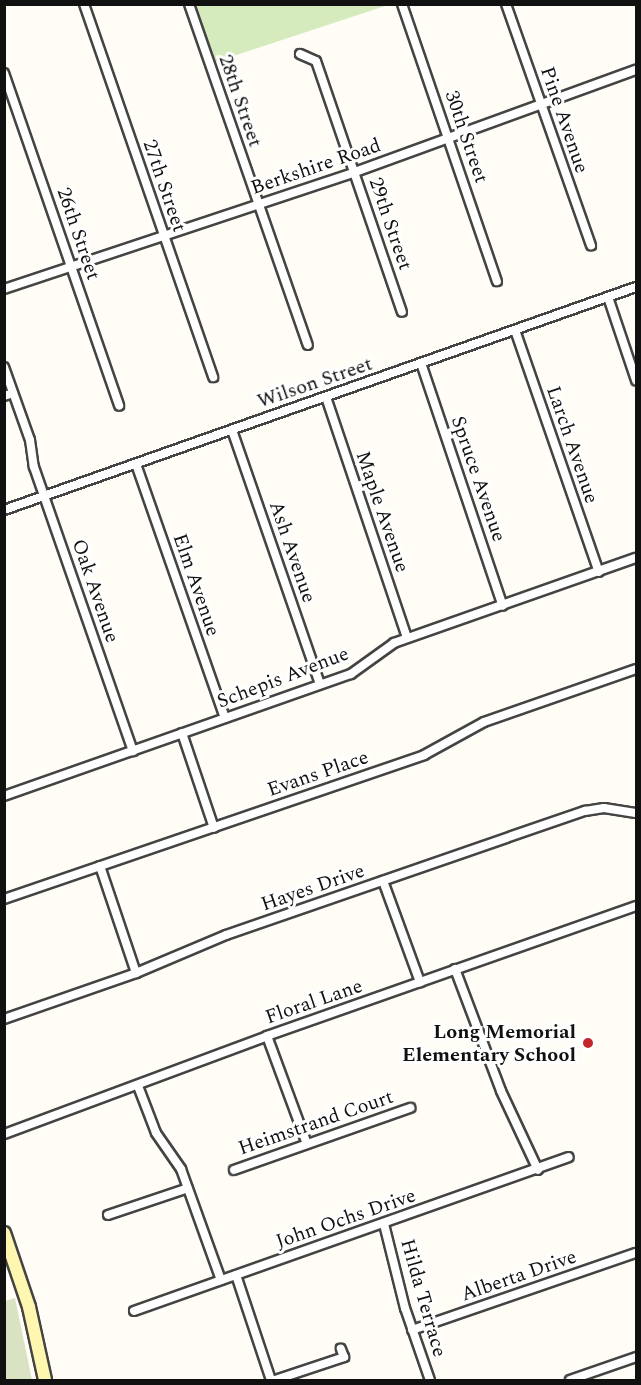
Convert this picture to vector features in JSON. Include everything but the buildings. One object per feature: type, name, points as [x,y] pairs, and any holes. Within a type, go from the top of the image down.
[{"type":"street","name":"27th Street","points":[[84,4],[213,377]]},
{"type":"street","name":"28th Street","points":[[189,4],[308,345]]},
{"type":"street","name":"30th Street","points":[[402,4],[497,281]]},
{"type":"street","name":"Pine Avenue","points":[[506,4],[591,246]]},
{"type":"street","name":"29th Street","points":[[300,54],[316,61],[402,312]]},
{"type":"street","name":"Berkshire Road","points":[[4,290],[355,172],[636,70]]},
{"type":"street","name":"26th Street","points":[[4,73],[119,406]]},
{"type":"street","name":"Wilson Street","points":[[4,510],[636,287]]},
{"type":"street","points":[[608,297],[636,380]]},
{"type":"street","name":"Larch Avenue","points":[[515,330],[599,572]]},
{"type":"street","name":"Spruce Avenue","points":[[421,363],[503,606]]},
{"type":"street","name":"Oak Avenue","points":[[4,367],[9,394],[30,440],[44,495],[133,751]]},
{"type":"street","name":"Maple Avenue","points":[[326,397],[407,638]]},
{"type":"street","name":"Ash Avenue","points":[[232,430],[320,684]]},
{"type":"street","name":"Elm Avenue","points":[[136,464],[225,718]]},
{"type":"street","name":"Schepis Avenue","points":[[4,796],[351,674],[382,650],[407,638],[636,558]]},
{"type":"street","name":"Evans Place","points":[[4,899],[424,755],[484,722],[636,669]]},
{"type":"street","points":[[182,733],[214,828]]},
{"type":"street","name":"Hayes Drive","points":[[4,1019],[136,973],[226,936],[585,811],[604,808],[636,813]]},
{"type":"street","points":[[100,866],[136,973]]},
{"type":"street","points":[[383,881],[420,982]]},
{"type":"street","name":"Floral Lane","points":[[4,1134],[138,1086],[267,1036],[636,906]]},
{"type":"street","points":[[455,969],[501,1091],[538,1170]]},
{"type":"street","points":[[267,1036],[307,1144]]},
{"type":"street","points":[[138,1086],[156,1132],[178,1163],[189,1188],[221,1280]]},
{"type":"street","name":"Heimstrand Court","points":[[234,1170],[410,1108]]},
{"type":"street","name":"John Ochs Drive","points":[[134,1311],[538,1170],[568,1157]]},
{"type":"street","points":[[108,1215],[189,1188]]},
{"type":"street","name":"Hilda Terrace","points":[[384,1224],[412,1330],[430,1380]]},
{"type":"street","points":[[4,1233],[26,1298],[45,1380]]},
{"type":"street","name":"Alberta Drive","points":[[412,1330],[636,1252]]},
{"type":"street","points":[[236,1275],[273,1380],[344,1357],[341,1349]]},
{"type":"street","points":[[570,1380],[636,1357]]},
{"type":"green space","points":[[189,4],[388,5],[209,64]]},
{"type":"green space","points":[[15,1298],[32,1380],[5,1380],[5,1301]]},
{"type":"place","name":"Long Memorial Elementary School","points":[[588,1043]]}]
